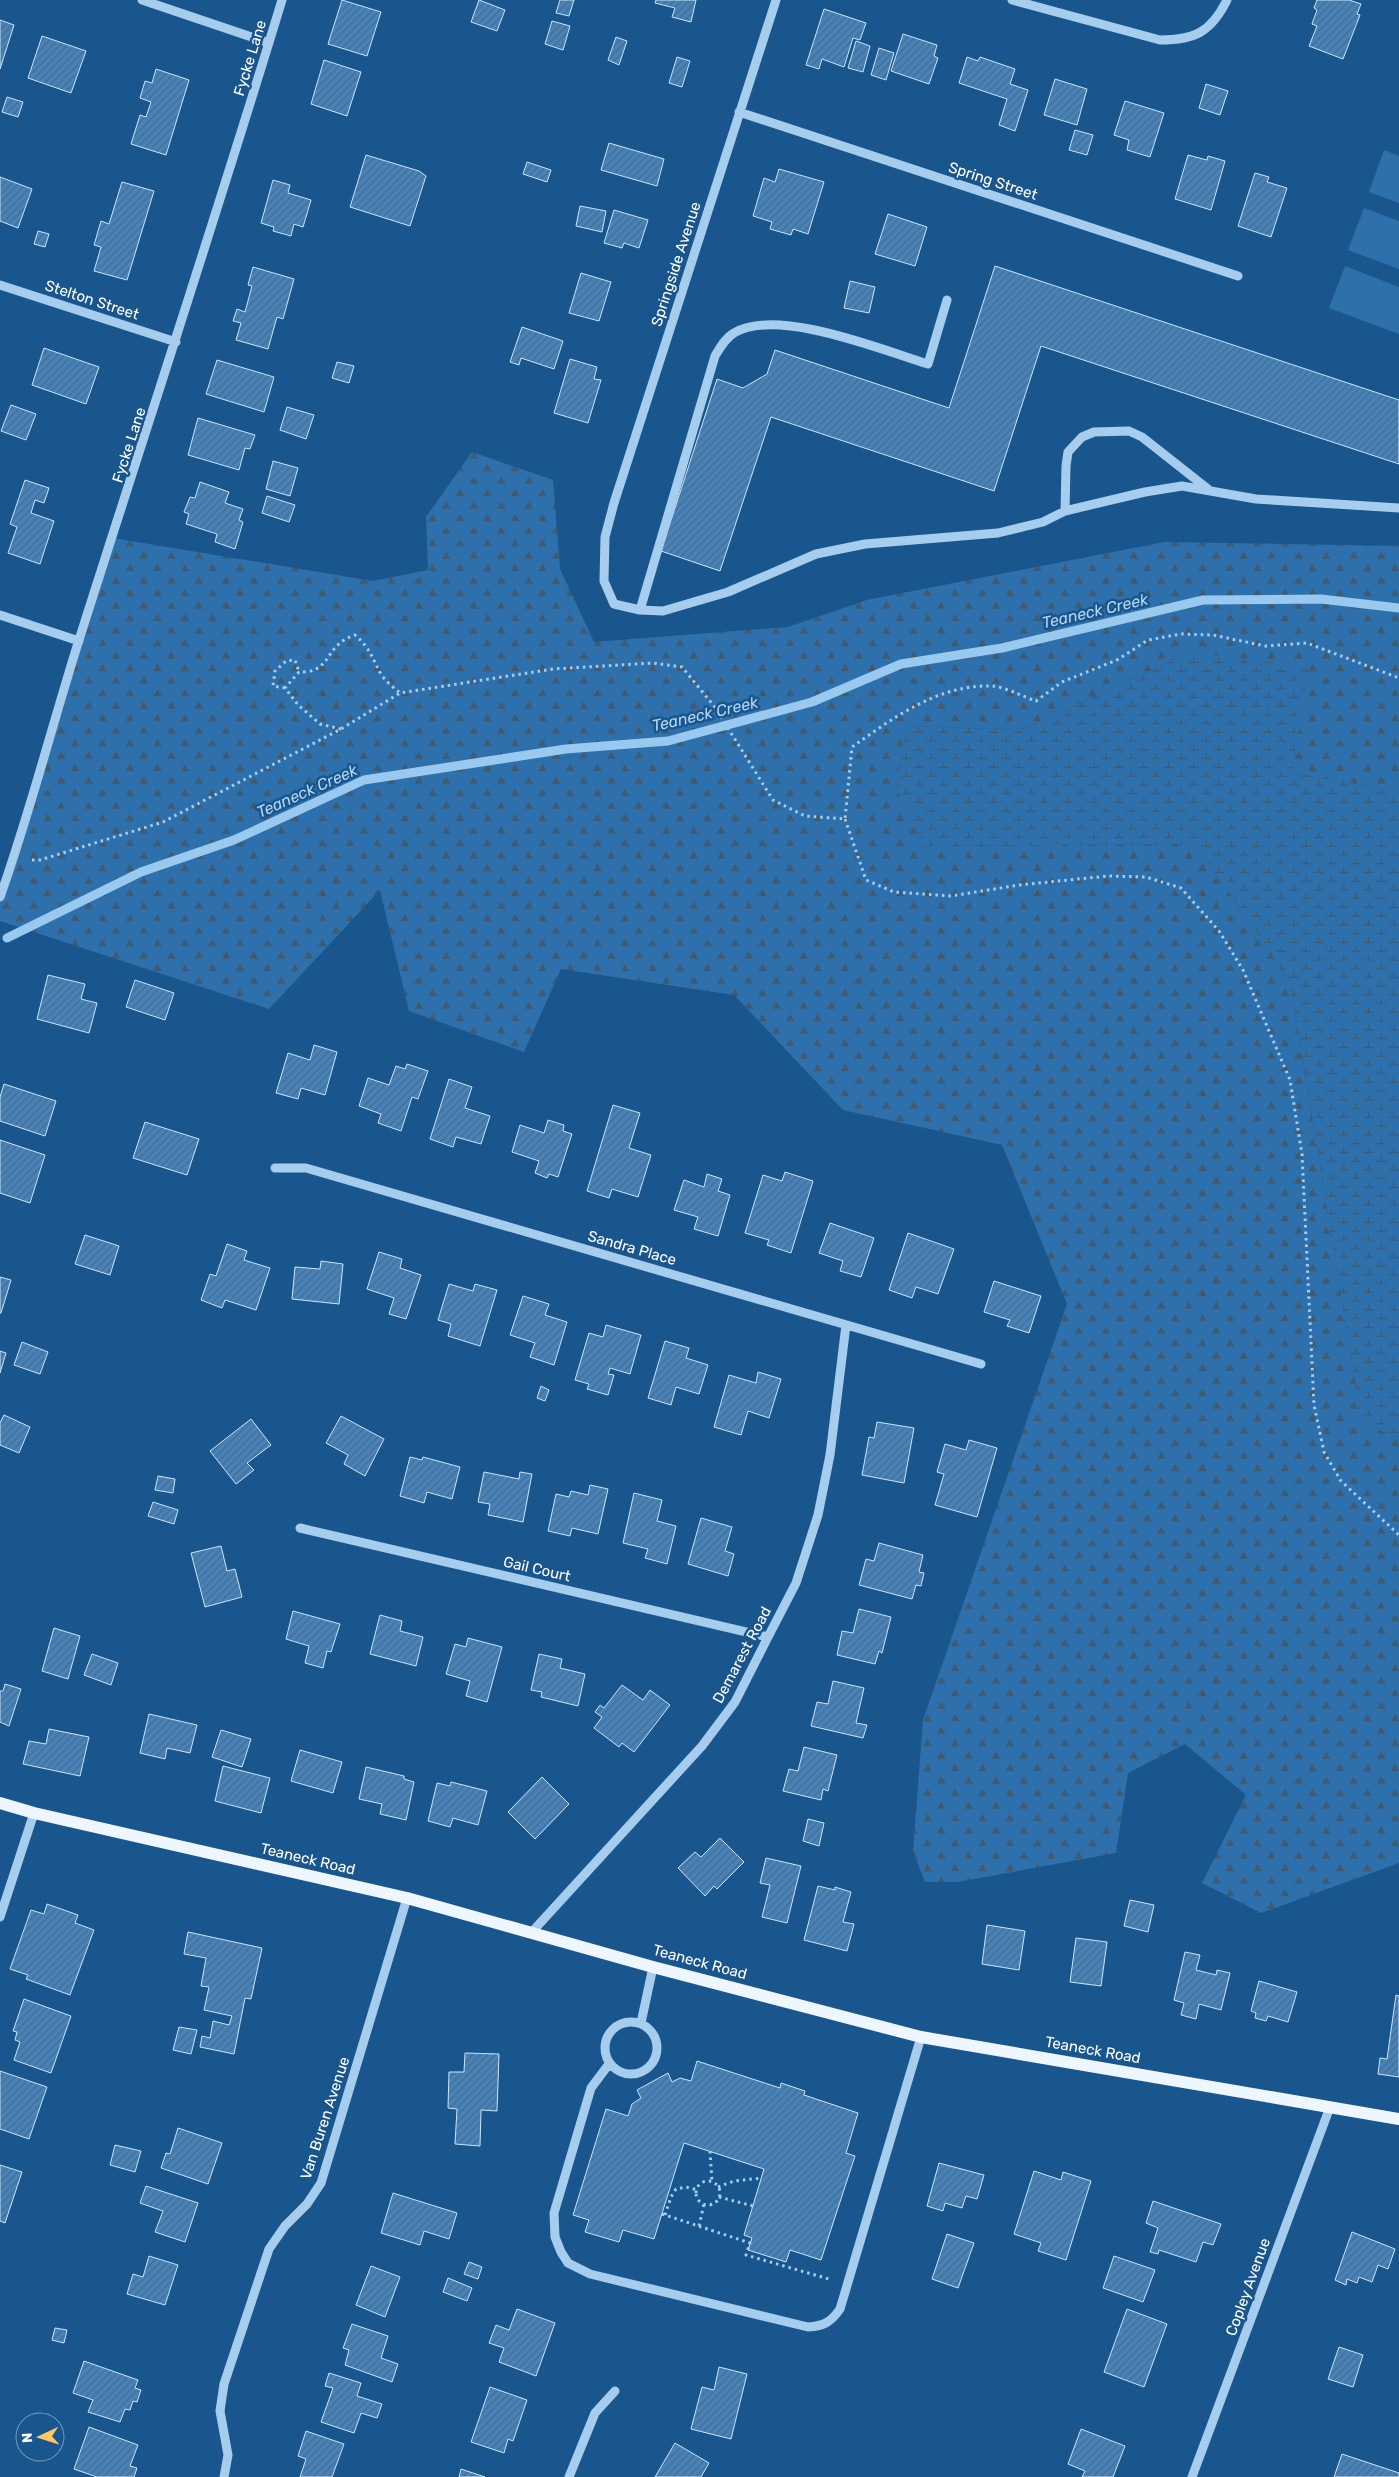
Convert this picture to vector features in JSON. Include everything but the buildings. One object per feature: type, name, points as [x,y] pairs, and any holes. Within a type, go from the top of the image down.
[{"type":"main road","name":"Teaneck Road","points":[[0,1803],[34,1813],[407,1898],[653,1967],[921,2037],[1399,2119]]},
{"type":"street","points":[[142,0],[269,43]]},
{"type":"street","name":"Fycke Lane","points":[[0,897],[14,859],[79,641],[176,342],[282,0]]},
{"type":"street","name":"Springside Avenue","points":[[640,610],[614,604],[604,580],[606,537],[614,503],[776,0]]},
{"type":"street","points":[[1012,0],[1160,40],[1174,40],[1200,33],[1218,19],[1227,0]]},
{"type":"street","name":"Spring Street","points":[[739,112],[1238,276]]},
{"type":"street","name":"Stelton Street","points":[[0,285],[176,342]]},
{"type":"street","points":[[947,300],[928,364],[823,332],[788,326],[768,324],[745,328],[727,338],[715,356],[640,610],[663,611],[728,592],[816,554],[865,544],[998,534],[1043,522],[1066,511],[1145,492],[1182,486],[1256,499],[1399,508]]},
{"type":"street","points":[[1066,511],[1066,466],[1068,452],[1082,437],[1108,430],[1129,431],[1142,437],[1210,491]]},
{"type":"street","points":[[0,615],[79,641]]},
{"type":"street","name":"Sandra Place","points":[[275,1168],[306,1168],[981,1364]]},
{"type":"street","name":"Demarest Road","points":[[532,1933],[702,1746],[735,1702],[796,1583],[818,1515],[830,1455],[846,1324]]},
{"type":"street","name":"Gail Court","points":[[300,1528],[768,1637]]},
{"type":"street","points":[[0,1917],[34,1813]]},
{"type":"street","name":"Van Buren Avenue","points":[[224,2477],[228,2456],[220,2411],[224,2384],[268,2250],[285,2226],[307,2204],[321,2183],[407,1898]]},
{"type":"street","points":[[640,2023],[653,1967]]},
{"type":"street","points":[[624,2022],[640,2023],[648,2028],[657,2043],[654,2060],[649,2068],[632,2074],[624,2074],[610,2064],[604,2048],[610,2032],[624,2022]]},
{"type":"street","points":[[610,2064],[591,2088],[554,2213],[555,2237],[568,2263],[590,2274],[808,2327],[829,2322],[840,2309],[921,2037]]},
{"type":"street","name":"Copley Avenue","points":[[1192,2477],[1330,2107]]},
{"type":"street","points":[[569,2477],[595,2413],[615,2391]]},
{"type":"path","points":[[1399,678],[1306,643],[1265,646],[1213,635],[1181,634],[1148,640],[1117,660],[1062,682],[1036,701],[994,686],[973,688],[932,697],[897,717],[852,747],[845,819],[866,880],[894,892],[951,896],[1019,885],[1108,876],[1146,877],[1181,888],[1219,931],[1243,970],[1290,1080],[1302,1154],[1314,1405],[1324,1452],[1341,1481],[1399,1535]]},
{"type":"path","points":[[285,688],[299,672],[313,671],[344,639],[355,635],[365,644],[375,658],[382,675],[400,693]]},
{"type":"path","points":[[299,672],[295,660],[286,661],[275,671],[273,686],[285,688],[298,705],[320,724],[341,729]]},
{"type":"path","points":[[14,859],[40,860],[163,822],[341,729],[400,693],[553,669],[653,664],[682,667],[714,706],[773,800],[805,816],[845,819]]},
{"type":"path","points":[[710,2151],[712,2182]]},
{"type":"path","points":[[718,2187],[734,2181],[762,2178]]},
{"type":"path","points":[[708,2180],[718,2187],[721,2192],[718,2201],[710,2205],[699,2202],[696,2194],[699,2185],[708,2180]]},
{"type":"path","points":[[698,2190],[686,2187],[676,2189],[664,2215],[750,2243],[746,2256],[848,2284]]},
{"type":"path","points":[[719,2197],[752,2206]]},
{"type":"path","points":[[699,2226],[704,2204]]},
{"type":"green space","points":[[1384,150],[1399,156],[1399,203],[1369,192]]},
{"type":"green space","points":[[1364,208],[1399,221],[1399,269],[1348,250]]},
{"type":"green space","points":[[1345,266],[1399,287],[1399,334],[1329,308]]},
{"type":"green space","points":[[472,452],[553,480],[560,569],[594,642],[788,627],[867,600],[1164,542],[1399,546],[1399,791],[1292,773],[1191,652],[1021,730],[906,726],[925,846],[1196,844],[1290,981],[1362,1423],[1399,1437],[1399,1863],[1261,1913],[1202,1883],[1246,1795],[1185,1744],[1128,1773],[1116,1853],[958,1882],[925,1882],[913,1851],[923,1720],[1067,1304],[1002,1145],[843,1110],[734,995],[561,969],[524,1052],[409,1011],[380,890],[269,1009],[0,921],[0,897],[113,538],[373,581],[428,570],[426,517]]},
{"type":"green space","points":[[1191,652],[1309,667],[1292,773],[1399,791],[1399,1437],[1362,1424],[1290,981],[1196,844],[925,846],[896,788],[906,726],[1021,730]]},
{"type":"waterway","name":"Teaneck Creek","points":[[7,938],[141,872],[234,840],[364,780],[566,749],[668,741],[812,702],[901,664],[1002,648],[1203,600],[1321,599],[1399,608]]}]
